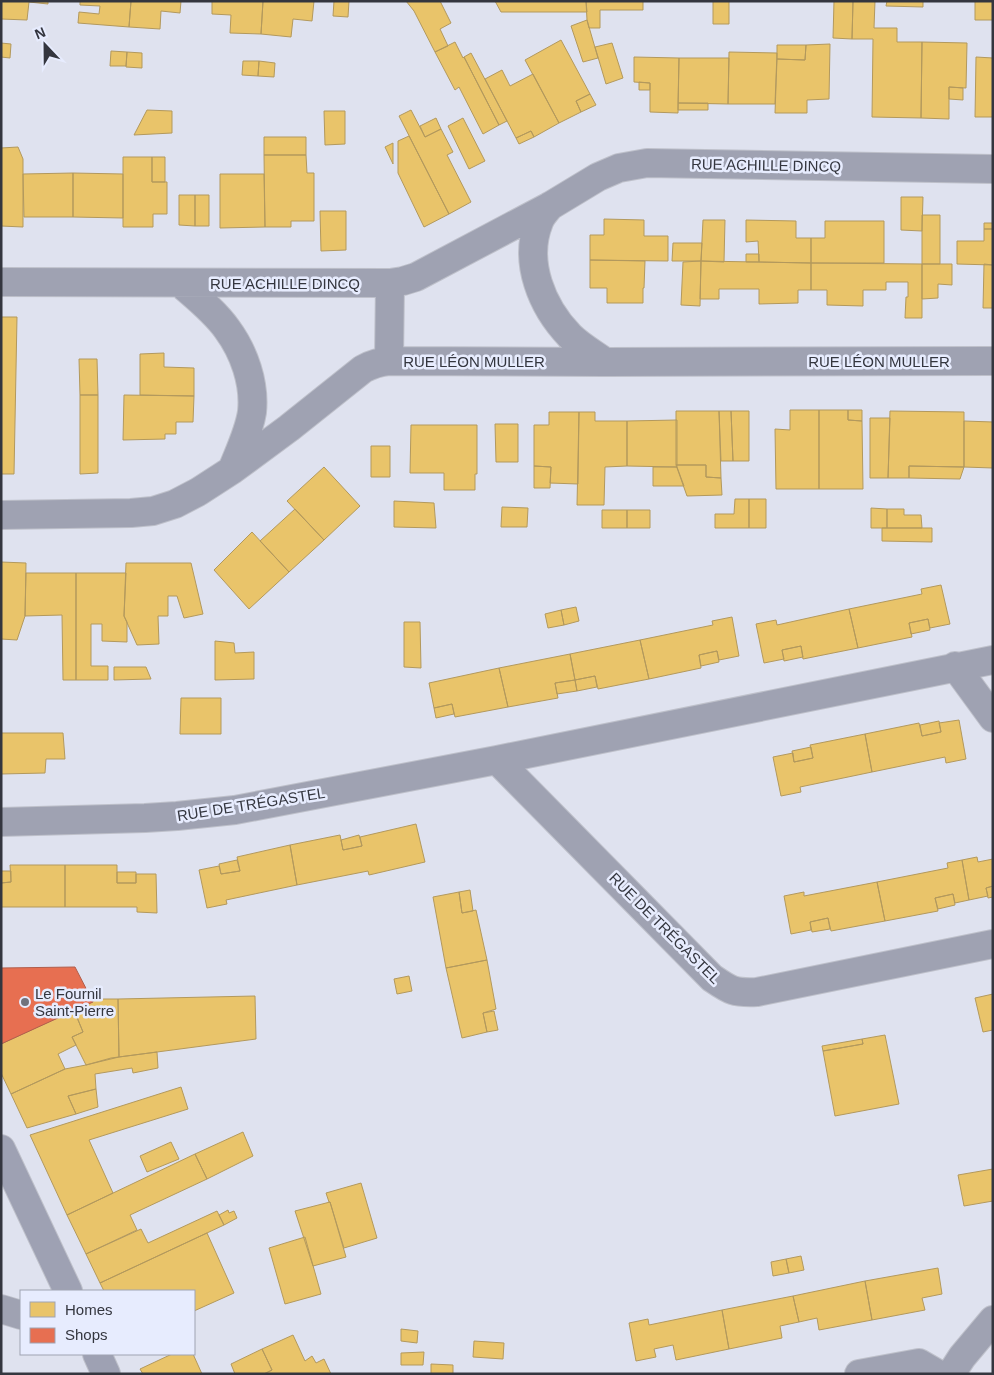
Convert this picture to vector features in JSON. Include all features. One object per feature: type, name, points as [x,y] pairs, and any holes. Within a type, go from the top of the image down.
[{"type":"street","name":"RUE ACHILLE DINCQ","points":[[1,282],[403,282],[416,278],[550,206],[598,177],[619,168],[647,163],[993,169]]},
{"type":"street","name":"RUE ACHILLE DINCQ","points":[[550,206],[539,221],[535,237],[533,261],[537,282],[547,303],[571,338],[605,362]]},
{"type":"street","points":[[180,283],[210,310],[227,329],[248,368],[252,391],[252,412],[232,470]]},
{"type":"street","points":[[389,361],[390,283]]},
{"type":"street","name":"RUE LÉON MULLER","points":[[1,515],[131,513],[153,511],[175,504],[232,470],[263,448],[363,369],[379,362],[993,361]]},
{"type":"street","name":"RUE DE TRÉGASTEL","points":[[1,822],[145,818],[235,810],[497,760],[955,666],[993,660]]},
{"type":"street","points":[[955,666],[993,718]]},
{"type":"street","name":"RUE DE TRÉGASTEL","points":[[497,760],[712,978],[727,988],[740,993],[757,992],[993,944]]},
{"type":"street","points":[[1,1149],[68,1290]]},
{"type":"street","points":[[1,1309],[20,1315]]},
{"type":"street","points":[[951,1374],[962,1357],[993,1320]]},
{"type":"street","points":[[97,1355],[106,1374]]},
{"type":"street","points":[[859,1374],[919,1363],[938,1374]]},
{"type":"building: Homes","points":[[1,1],[48,1],[48,4],[29,2],[27,20],[1,19]]},
{"type":"building: Homes","points":[[80,1],[131,1],[129,27],[78,23],[79,12],[99,14],[100,6],[80,5]]},
{"type":"building: Homes","points":[[131,1],[181,1],[180,13],[161,11],[160,29],[129,27]]},
{"type":"building: Homes","points":[[212,1],[263,1],[261,34],[230,33],[231,15],[212,14]]},
{"type":"building: Homes","points":[[263,1],[314,1],[312,21],[293,19],[291,37],[261,34]]},
{"type":"building: Homes","points":[[334,1],[349,1],[348,17],[333,16]]},
{"type":"building: Homes","points":[[406,1],[440,1],[451,23],[440,29],[448,46],[435,52],[414,11]]},
{"type":"building: Homes","points":[[495,1],[586,1],[587,12],[501,12]]},
{"type":"building: Homes","points":[[586,1],[643,1],[643,10],[600,10],[600,28],[589,28]]},
{"type":"building: Homes","points":[[713,1],[729,1],[729,24],[713,24]]},
{"type":"building: Homes","points":[[834,1],[853,1],[852,39],[833,38]]},
{"type":"building: Homes","points":[[853,1],[875,1],[874,28],[897,28],[897,42],[922,42],[921,118],[872,117],[873,39],[852,39]]},
{"type":"building: Homes","points":[[887,1],[923,1],[923,7],[886,6]]},
{"type":"building: Homes","points":[[975,1],[993,1],[993,20],[975,20]]},
{"type":"building: Homes","points":[[587,20],[598,58],[583,62],[571,26]]},
{"type":"building: Homes","points":[[561,40],[590,94],[576,101],[581,112],[559,123],[525,60]]},
{"type":"building: Homes","points":[[455,42],[499,125],[483,134],[459,87],[455,90],[435,52]]},
{"type":"building: Homes","points":[[922,42],[967,43],[966,88],[949,87],[949,119],[921,118]]},
{"type":"building: Homes","points":[[1,43],[11,44],[10,58],[1,57]]},
{"type":"building: Homes","points":[[612,43],[623,78],[606,84],[595,47]]},
{"type":"building: Homes","points":[[830,44],[829,99],[807,100],[807,113],[775,113],[777,59],[805,60],[806,45]]},
{"type":"building: Homes","points":[[777,45],[806,45],[805,60],[777,59]]},
{"type":"building: Homes","points":[[111,51],[127,52],[126,66],[110,66]]},
{"type":"building: Homes","points":[[127,52],[142,53],[142,68],[126,67]]},
{"type":"building: Homes","points":[[729,52],[777,53],[775,104],[728,104]]},
{"type":"building: Homes","points":[[471,53],[507,121],[499,125],[464,57]]},
{"type":"building: Homes","points":[[634,57],[679,58],[678,113],[650,112],[650,83],[634,82]]},
{"type":"building: Homes","points":[[976,57],[993,58],[993,117],[975,117]]},
{"type":"building: Homes","points":[[679,58],[729,58],[728,104],[678,103]]},
{"type":"building: Homes","points":[[243,61],[259,61],[258,76],[242,75]]},
{"type":"building: Homes","points":[[259,61],[275,63],[274,77],[258,76]]},
{"type":"building: Homes","points":[[502,70],[510,86],[533,74],[559,123],[534,137],[531,131],[516,138],[485,79]]},
{"type":"building: Homes","points":[[639,82],[650,83],[650,90],[639,90]]},
{"type":"building: Homes","points":[[949,87],[963,88],[963,100],[949,99]]},
{"type":"building: Homes","points":[[590,94],[596,105],[581,112],[576,101]]},
{"type":"building: Homes","points":[[678,103],[708,103],[708,110],[678,110]]},
{"type":"building: Homes","points":[[147,110],[172,111],[172,133],[134,135]]},
{"type":"building: Homes","points":[[411,110],[425,137],[441,129],[453,152],[447,155],[471,202],[449,214],[399,116]]},
{"type":"building: Homes","points":[[324,111],[345,111],[345,144],[325,145]]},
{"type":"building: Homes","points":[[436,118],[441,129],[425,137],[420,126]]},
{"type":"building: Homes","points":[[463,118],[485,161],[469,169],[448,126]]},
{"type":"building: Homes","points":[[531,131],[534,137],[519,144],[516,138]]},
{"type":"building: Homes","points":[[409,136],[449,214],[424,227],[398,173],[398,141]]},
{"type":"building: Homes","points":[[264,137],[306,137],[306,155],[264,155]]},
{"type":"building: Homes","points":[[393,143],[393,164],[385,147]]},
{"type":"building: Homes","points":[[18,147],[23,159],[23,227],[1,226],[1,148]]},
{"type":"building: Homes","points":[[264,155],[306,155],[307,173],[314,173],[314,221],[291,221],[291,227],[265,227]]},
{"type":"building: Homes","points":[[123,157],[152,157],[152,182],[167,182],[167,214],[153,214],[153,227],[123,227]]},
{"type":"building: Homes","points":[[152,157],[165,157],[165,182],[152,182]]},
{"type":"building: Homes","points":[[73,173],[123,174],[123,218],[73,217]]},
{"type":"building: Homes","points":[[73,173],[73,217],[24,217],[23,174]]},
{"type":"building: Homes","points":[[220,174],[264,174],[265,227],[220,228]]},
{"type":"building: Homes","points":[[179,195],[195,195],[195,226],[179,225]]},
{"type":"building: Homes","points":[[195,195],[209,195],[209,226],[195,226]]},
{"type":"building: Homes","points":[[901,197],[923,197],[922,231],[901,230]]},
{"type":"building: Homes","points":[[320,211],[346,211],[346,250],[321,251]]},
{"type":"building: Homes","points":[[922,215],[940,215],[940,264],[922,264]]},
{"type":"building: Homes","points":[[604,219],[644,220],[644,236],[668,236],[668,261],[590,260],[590,235],[604,235]]},
{"type":"building: Homes","points":[[703,220],[725,220],[724,262],[701,261]]},
{"type":"building: Homes","points":[[746,220],[796,221],[796,238],[811,238],[811,263],[759,262],[758,241],[746,242]]},
{"type":"building: Homes","points":[[825,221],[884,221],[884,263],[811,263],[811,238],[825,238]]},
{"type":"building: Homes","points":[[984,223],[993,223],[993,229],[984,229]]},
{"type":"building: Homes","points":[[984,229],[993,229],[993,265],[957,264],[957,241],[984,241]]},
{"type":"building: Homes","points":[[673,243],[702,243],[701,261],[672,261]]},
{"type":"building: Homes","points":[[746,254],[759,254],[759,262],[746,262]]},
{"type":"building: Homes","points":[[590,260],[645,261],[643,303],[607,303],[607,288],[590,288]]},
{"type":"building: Homes","points":[[701,261],[811,263],[811,290],[798,290],[798,303],[759,304],[759,289],[719,289],[719,299],[700,299]]},
{"type":"building: Homes","points":[[701,261],[700,306],[681,305],[683,262]]},
{"type":"building: Homes","points":[[811,263],[922,264],[922,318],[905,318],[908,282],[886,282],[886,290],[863,290],[863,306],[827,305],[827,290],[811,290]]},
{"type":"building: Homes","points":[[922,264],[952,264],[952,285],[938,284],[938,298],[922,299]]},
{"type":"building: Homes","points":[[984,264],[993,265],[993,308],[983,308]]},
{"type":"building: Homes","points":[[1,317],[17,317],[14,474],[1,474]]},
{"type":"building: Homes","points":[[164,353],[164,367],[194,368],[194,396],[140,395],[140,354]]},
{"type":"building: Homes","points":[[79,359],[97,359],[98,395],[80,395]]},
{"type":"building: Homes","points":[[80,395],[98,395],[98,473],[80,474]]},
{"type":"building: Homes","points":[[124,395],[194,396],[193,422],[176,422],[176,434],[165,434],[165,439],[123,440]]},
{"type":"building: Homes","points":[[790,410],[819,410],[819,489],[776,489],[775,429],[790,430]]},
{"type":"building: Homes","points":[[819,410],[848,410],[848,420],[862,421],[863,489],[819,489]]},
{"type":"building: Homes","points":[[848,410],[862,410],[862,421],[848,420]]},
{"type":"building: Homes","points":[[676,411],[719,411],[721,478],[706,477],[706,465],[676,465]]},
{"type":"building: Homes","points":[[719,411],[731,411],[733,461],[721,461]]},
{"type":"building: Homes","points":[[731,411],[749,411],[749,461],[733,461]]},
{"type":"building: Homes","points":[[890,411],[964,412],[964,467],[909,466],[909,478],[888,478]]},
{"type":"building: Homes","points":[[549,412],[579,412],[578,484],[550,483],[551,467],[534,466],[534,425],[549,425]]},
{"type":"building: Homes","points":[[579,412],[595,412],[595,421],[627,421],[627,466],[605,467],[604,505],[577,505]]},
{"type":"building: Homes","points":[[870,418],[890,418],[888,478],[870,478]]},
{"type":"building: Homes","points":[[677,420],[677,467],[627,466],[627,421]]},
{"type":"building: Homes","points":[[964,421],[993,422],[993,468],[964,467]]},
{"type":"building: Homes","points":[[495,424],[518,424],[518,462],[496,462]]},
{"type":"building: Homes","points":[[411,425],[477,425],[477,474],[475,474],[475,490],[444,490],[444,473],[410,473]]},
{"type":"building: Homes","points":[[371,446],[390,446],[390,477],[371,477]]},
{"type":"building: Homes","points":[[676,465],[706,465],[706,477],[721,478],[722,495],[687,496]]},
{"type":"building: Homes","points":[[534,466],[551,467],[550,488],[534,488]]},
{"type":"building: Homes","points":[[909,466],[964,467],[960,479],[909,478]]},
{"type":"building: Homes","points":[[324,467],[360,506],[324,540],[287,501]]},
{"type":"building: Homes","points":[[653,467],[677,467],[684,486],[653,486]]},
{"type":"building: Homes","points":[[735,499],[749,499],[749,528],[715,528],[715,514],[734,514]]},
{"type":"building: Homes","points":[[749,499],[766,499],[766,528],[749,528]]},
{"type":"building: Homes","points":[[394,501],[434,503],[436,528],[394,527]]},
{"type":"building: Homes","points":[[502,507],[528,508],[527,527],[501,527]]},
{"type":"building: Homes","points":[[871,508],[887,509],[887,528],[871,528]]},
{"type":"building: Homes","points":[[295,509],[324,540],[289,572],[260,541]]},
{"type":"building: Homes","points":[[887,509],[904,509],[904,515],[921,515],[922,528],[887,528]]},
{"type":"building: Homes","points":[[602,510],[627,510],[627,528],[602,528]]},
{"type":"building: Homes","points":[[627,510],[650,510],[650,528],[627,528]]},
{"type":"building: Homes","points":[[882,528],[932,528],[932,542],[882,541]]},
{"type":"building: Homes","points":[[252,532],[289,572],[249,609],[214,570]]},
{"type":"building: Homes","points":[[1,562],[26,563],[25,616],[17,640],[1,639]]},
{"type":"building: Homes","points":[[126,563],[191,563],[203,614],[184,618],[177,596],[168,596],[168,616],[158,616],[159,644],[137,645],[124,616]]},
{"type":"building: Homes","points":[[26,573],[76,573],[76,680],[63,680],[62,615],[25,616]]},
{"type":"building: Homes","points":[[76,573],[126,573],[124,616],[127,622],[127,642],[102,641],[102,624],[91,624],[91,666],[108,666],[108,680],[76,680]]},
{"type":"building: Homes","points":[[941,585],[950,624],[930,628],[928,619],[909,623],[912,637],[858,648],[849,609],[922,594],[921,589]]},
{"type":"building: Homes","points":[[576,607],[579,621],[564,625],[561,610]]},
{"type":"building: Homes","points":[[849,609],[858,648],[803,659],[801,646],[782,650],[784,659],[764,663],[756,624],[776,620],[777,625]]},
{"type":"building: Homes","points":[[561,610],[564,625],[548,628],[545,614]]},
{"type":"building: Homes","points":[[732,617],[739,656],[719,660],[717,651],[699,655],[701,668],[649,679],[640,640],[713,625],[712,621]]},
{"type":"building: Homes","points":[[928,619],[930,630],[911,634],[909,623]]},
{"type":"building: Homes","points":[[404,622],[420,622],[421,668],[404,667]]},
{"type":"building: Homes","points":[[640,640],[649,679],[598,689],[595,676],[575,680],[570,654]]},
{"type":"building: Homes","points":[[215,641],[234,643],[235,653],[254,652],[254,679],[215,680]]},
{"type":"building: Homes","points":[[801,646],[803,657],[784,661],[782,650]]},
{"type":"building: Homes","points":[[717,651],[719,662],[701,666],[699,655]]},
{"type":"building: Homes","points":[[570,654],[575,680],[555,683],[558,698],[508,707],[499,668]]},
{"type":"building: Homes","points":[[114,667],[146,667],[151,679],[114,680]]},
{"type":"building: Homes","points":[[499,668],[508,707],[455,717],[452,704],[434,708],[429,683]]},
{"type":"building: Homes","points":[[595,676],[597,687],[577,691],[575,680]]},
{"type":"building: Homes","points":[[575,680],[577,691],[557,694],[555,683]]},
{"type":"building: Homes","points":[[181,698],[221,698],[221,734],[180,734]]},
{"type":"building: Homes","points":[[452,704],[454,714],[436,718],[434,708]]},
{"type":"building: Homes","points":[[959,720],[966,759],[946,763],[945,757],[872,772],[865,734],[919,723],[922,736],[941,732],[939,723]]},
{"type":"building: Homes","points":[[939,721],[941,732],[922,736],[920,725]]},
{"type":"building: Homes","points":[[1,733],[63,733],[65,759],[46,759],[45,773],[1,774]]},
{"type":"building: Homes","points":[[865,734],[872,772],[800,787],[801,792],[781,796],[773,757],[793,753],[794,762],[813,758],[810,745]]},
{"type":"building: Homes","points":[[811,747],[813,758],[794,762],[792,751]]},
{"type":"building: Homes","points":[[416,824],[425,862],[369,875],[368,871],[297,885],[290,845],[340,835],[343,850],[362,846],[360,837]]},
{"type":"building: Homes","points":[[359,835],[362,846],[343,850],[341,840]]},
{"type":"building: Homes","points":[[290,845],[297,885],[226,900],[227,904],[207,908],[199,870],[219,866],[221,874],[240,871],[237,857]]},
{"type":"building: Homes","points":[[977,857],[978,862],[993,859],[993,886],[986,888],[988,896],[969,900],[962,860]]},
{"type":"building: Homes","points":[[237,860],[240,871],[221,874],[219,864]]},
{"type":"building: Homes","points":[[962,860],[969,900],[955,903],[953,894],[935,898],[938,911],[885,921],[877,882],[948,868],[947,863]]},
{"type":"building: Homes","points":[[10,865],[65,865],[65,907],[1,907],[1,883],[11,882]]},
{"type":"building: Homes","points":[[65,865],[117,865],[117,883],[136,883],[136,874],[156,874],[157,913],[137,912],[137,907],[65,907]]},
{"type":"building: Homes","points":[[1,871],[11,871],[11,882],[1,883]]},
{"type":"building: Homes","points":[[117,872],[136,872],[136,883],[117,883]]},
{"type":"building: Homes","points":[[877,882],[885,921],[831,931],[828,918],[810,922],[811,930],[791,934],[784,896],[804,892],[804,896]]},
{"type":"building: Homes","points":[[993,886],[993,897],[988,898],[986,888]]},
{"type":"building: Homes","points":[[470,890],[473,911],[462,913],[459,892]]},
{"type":"building: Homes","points":[[459,892],[462,913],[476,910],[487,960],[446,968],[433,897]]},
{"type":"building: Homes","points":[[953,894],[955,905],[938,909],[935,898]]},
{"type":"building: Homes","points":[[828,918],[830,929],[812,932],[810,922]]},
{"type":"building: Homes","points":[[487,960],[496,1009],[483,1013],[487,1032],[462,1038],[446,968]]},
{"type":"building: Homes","points":[[409,976],[412,991],[397,994],[394,979]]},
{"type":"building: Homes","points":[[993,994],[993,1030],[983,1032],[975,998]]},
{"type":"building: Homes","points":[[255,996],[256,1039],[119,1057],[118,999]]},
{"type":"building: Homes","points":[[98,999],[118,999],[119,1057],[86,1065],[72,1037],[83,1032],[74,1010]]},
{"type":"building: Homes","points":[[74,1010],[83,1032],[72,1037],[76,1045],[58,1054],[65,1069],[11,1094],[1,1073],[1,1044]]},
{"type":"building: Homes","points":[[494,1011],[498,1030],[487,1032],[483,1013]]},
{"type":"building: Homes","points":[[885,1035],[899,1104],[835,1116],[823,1051],[863,1044],[862,1039]]},
{"type":"building: Homes","points":[[862,1039],[863,1044],[823,1051],[822,1046]]},
{"type":"building: Homes","points":[[157,1052],[158,1068],[133,1073],[132,1068],[95,1074],[96,1089],[68,1096],[76,1114],[27,1128],[11,1094],[65,1069],[111,1058]]},
{"type":"building: Homes","points":[[181,1087],[188,1109],[89,1140],[113,1193],[67,1215],[30,1135]]},
{"type":"building: Homes","points":[[96,1089],[98,1107],[76,1114],[68,1096]]},
{"type":"building: Homes","points":[[243,1132],[253,1156],[207,1179],[195,1154]]},
{"type":"building: Homes","points":[[171,1142],[179,1159],[147,1172],[140,1156]]},
{"type":"building: Homes","points":[[195,1154],[207,1179],[130,1215],[137,1230],[86,1254],[67,1215]]},
{"type":"building: Homes","points":[[993,1169],[993,1201],[964,1206],[958,1175]]},
{"type":"building: Homes","points":[[361,1183],[377,1238],[344,1248],[326,1193]]},
{"type":"building: Homes","points":[[330,1202],[346,1257],[313,1266],[295,1211]]},
{"type":"building: Homes","points":[[228,1210],[229,1213],[234,1211],[237,1218],[224,1225],[219,1215]]},
{"type":"building: Homes","points":[[217,1211],[224,1225],[100,1283],[86,1254],[141,1229],[148,1243]]},
{"type":"building: Homes","points":[[207,1233],[234,1293],[195,1311],[195,1290],[104,1290],[100,1283]]},
{"type":"building: Homes","points":[[305,1237],[321,1294],[285,1304],[269,1248]]},
{"type":"building: Homes","points":[[801,1256],[804,1270],[789,1273],[786,1259]]},
{"type":"building: Homes","points":[[786,1259],[789,1273],[773,1276],[771,1262]]},
{"type":"building: Homes","points":[[938,1268],[942,1294],[922,1298],[925,1310],[872,1320],[865,1281]]},
{"type":"building: Homes","points":[[865,1281],[872,1320],[819,1330],[817,1318],[799,1322],[793,1296]]},
{"type":"building: Homes","points":[[793,1296],[799,1322],[780,1326],[782,1338],[729,1349],[722,1310]]},
{"type":"building: Homes","points":[[722,1310],[729,1349],[676,1360],[673,1345],[654,1349],[656,1357],[636,1361],[629,1323],[648,1319],[649,1325]]},
{"type":"building: Homes","points":[[401,1329],[418,1331],[417,1343],[401,1341]]},
{"type":"building: Homes","points":[[293,1335],[305,1361],[312,1356],[316,1363],[324,1359],[331,1374],[264,1374],[272,1370],[262,1349]]},
{"type":"building: Homes","points":[[474,1341],[504,1343],[503,1359],[473,1357]]},
{"type":"building: Homes","points":[[262,1349],[272,1370],[264,1374],[235,1374],[231,1364]]},
{"type":"building: Homes","points":[[424,1352],[423,1365],[401,1365],[401,1353]]},
{"type":"building: Homes","points":[[170,1355],[193,1355],[202,1374],[143,1374],[140,1369]]},
{"type":"building: Homes","points":[[431,1364],[453,1365],[453,1374],[431,1374]]},
{"type":"building: Shops","points":[[75,967],[93,1002],[1,1044],[1,968]]},
{"type":"place","name":"Le Fournil Saint-Pierre","points":[[25,1002]]}]
